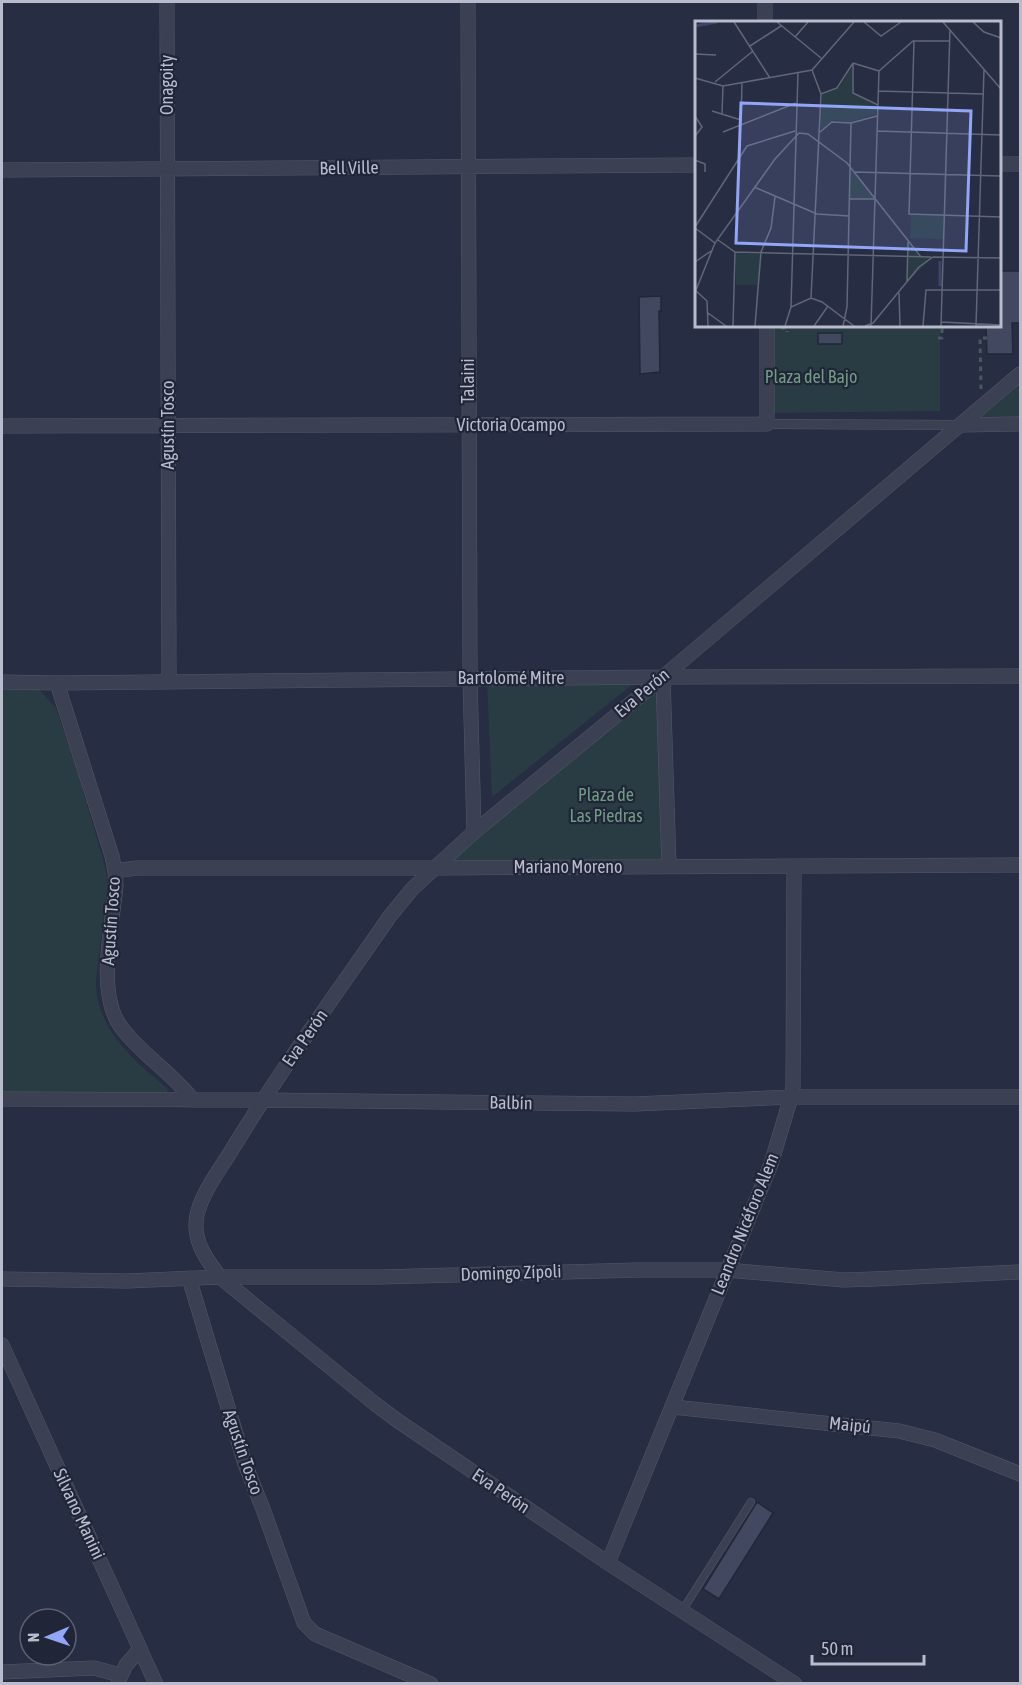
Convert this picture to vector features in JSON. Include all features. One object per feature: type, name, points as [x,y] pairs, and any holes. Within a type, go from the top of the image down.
[{"type":"street","name":"Onagoity","points":[[166,169],[167,2]]},
{"type":"street","name":"Talaini","points":[[468,2],[470,679],[474,832]]},
{"type":"street","points":[[765,2],[765,21]]},
{"type":"street","points":[[1001,164],[1020,164]]},
{"type":"street","name":"Bell Ville","points":[[2,170],[695,165]]},
{"type":"street","name":"Agustín Tosco","points":[[166,169],[169,681]]},
{"type":"street","points":[[767,327],[767,424]]},
{"type":"street","name":"Eva Perón","points":[[795,1683],[608,1563],[398,1421],[220,1276],[205,1258],[200,1247],[197,1215],[209,1187],[263,1100],[390,916],[412,889],[474,832],[663,677],[1020,374]]},
{"type":"street","name":"Victoria Ocampo","points":[[2,426],[1020,424]]},
{"type":"street","name":"Bartolomé Mitre","points":[[2,682],[1020,676]]},
{"type":"street","points":[[663,677],[669,866]]},
{"type":"street","name":"Agustín Tosco","points":[[57,683],[109,845],[115,871],[116,886],[107,977],[112,1011],[132,1040],[180,1084],[193,1100]]},
{"type":"street","name":"Mariano Moreno","points":[[115,871],[136,868],[1020,865]]},
{"type":"street","name":"Leandro Nicéforo Alem","points":[[608,1563],[771,1164],[791,1097],[793,1087],[794,867]]},
{"type":"street","name":"Balbín","points":[[2,1100],[635,1104],[791,1097],[1020,1097]]},
{"type":"street","name":"Domingo Zípoli","points":[[2,1279],[127,1281],[220,1276],[380,1277],[728,1270],[844,1280],[874,1280],[1020,1272]]},
{"type":"street","name":"Agustín Tosco","points":[[189,1278],[245,1464],[304,1623],[315,1634],[431,1683]]},
{"type":"street","name":"Silvano Manini","points":[[2,1345],[156,1683]]},
{"type":"street","name":"Maipú","points":[[672,1407],[899,1431],[935,1440],[1020,1474]]},
{"type":"street","points":[[2,1672],[94,1668],[119,1679],[126,1665],[140,1649]]},
{"type":"lane","points":[[682,1611],[751,1502]]},
{"type":"path","points":[[938,338],[942,338],[942,327]]},
{"type":"path","points":[[982,406],[980,338],[987,338]]},
{"type":"green space","name":"Plaza del Bajo","points":[[774,327],[940,327],[940,411],[774,413]]},
{"type":"green space","points":[[1020,374],[1020,424],[960,425]]},
{"type":"green space","name":"Plaza de Las Piedras","points":[[663,677],[669,866],[433,868]]},
{"type":"green space","points":[[487,684],[633,684],[492,797]]},
{"type":"green space","points":[[2,690],[40,690],[56,708],[76,767],[108,881],[96,981],[102,1014],[119,1042],[142,1067],[168,1089],[167,1092],[2,1094]]},
{"type":"building","points":[[1001,271],[1020,271],[1020,323],[1012,323],[1013,354],[987,354],[986,327],[1001,327]]},
{"type":"building","points":[[661,296],[661,311],[659,311],[660,372],[640,374],[639,297]]},
{"type":"building","points":[[818,333],[842,333],[842,344],[818,344]]},
{"type":"building","points":[[757,1502],[773,1513],[719,1599],[703,1589]]}]
